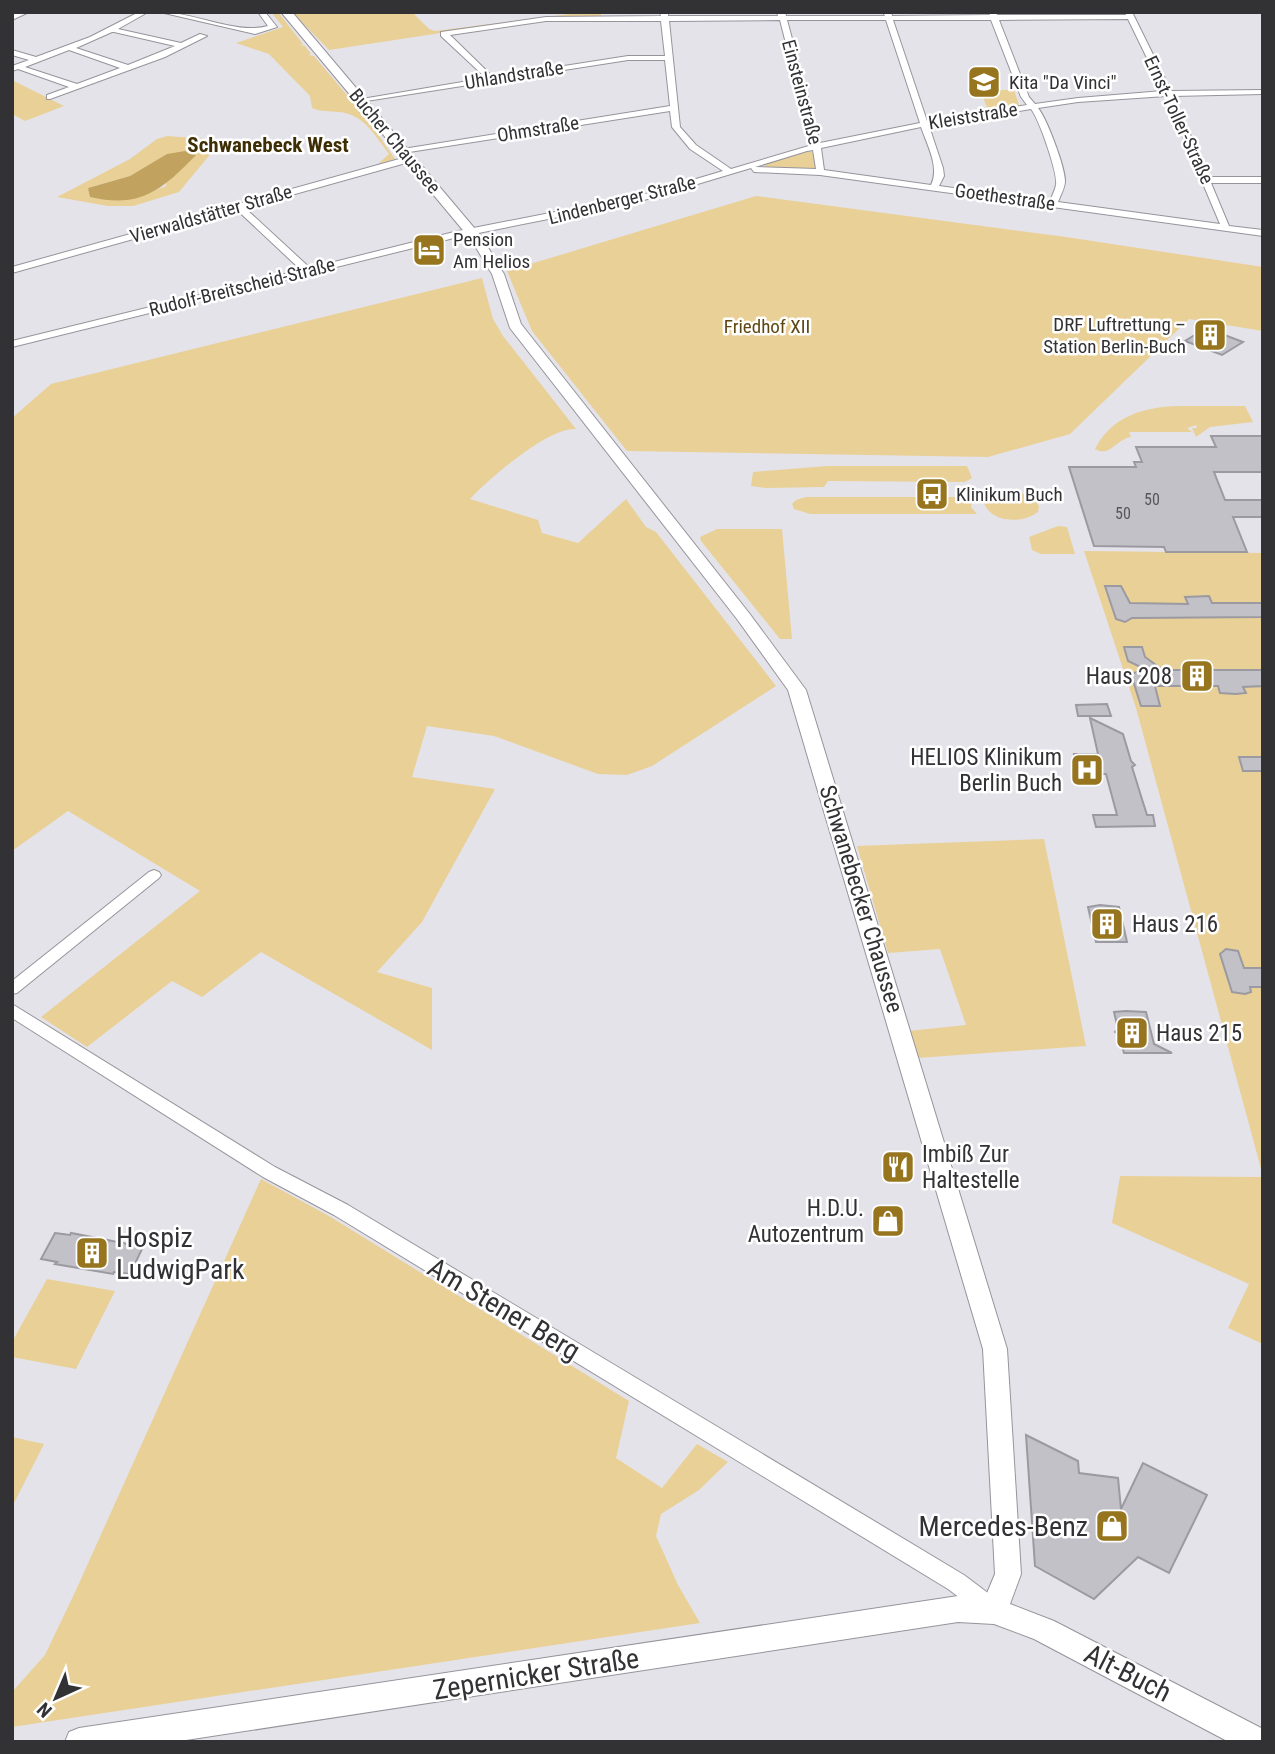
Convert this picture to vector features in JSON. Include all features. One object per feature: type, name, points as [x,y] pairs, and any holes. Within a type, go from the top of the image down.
[{"type":"main road","name":"Bucher Chaussee","points":[[286,12],[472,233],[498,274]]},
{"type":"main road","name":"Schwanebecker Chaussee","points":[[498,274],[515,324],[526,341],[743,616],[787,674],[800,697],[995,1349],[1008,1574],[994,1611]]},
{"type":"main road","name":"Zepernicker Straße","points":[[79,1742],[937,1611],[994,1611]]},
{"type":"main road","name":"Alt-Buch","points":[[994,1611],[1044,1630],[1258,1742]]},
{"type":"street","points":[[12,18],[26,12]]},
{"type":"street","points":[[15,68],[114,30],[145,12]]},
{"type":"street","points":[[163,12],[255,32],[273,27],[261,12]]},
{"type":"street","points":[[888,14],[939,168],[940,176],[934,188]]},
{"type":"street","points":[[664,15],[677,127],[690,145],[730,172]]},
{"type":"street","points":[[491,79],[444,34],[547,19],[664,15],[1129,15]]},
{"type":"street","name":"Einsteinstraße","points":[[782,15],[822,168],[820,172]]},
{"type":"street","points":[[993,15],[1025,97],[1041,117],[1059,173],[1061,183],[1053,204]]},
{"type":"street","name":"Ernst-Toller-Straße","points":[[1129,15],[1207,180],[1226,228]]},
{"type":"street","points":[[114,30],[183,46]]},
{"type":"street","points":[[50,97],[203,36]]},
{"type":"street","points":[[69,48],[128,68]]},
{"type":"street","points":[[12,52],[37,60]]},
{"type":"street","name":"Uhlandstraße","points":[[360,100],[628,58],[668,58]]},
{"type":"street","points":[[15,68],[78,87]]},
{"type":"street","name":"Kleiststraße","points":[[730,172],[815,146],[1031,106],[1167,94],[1263,92]]},
{"type":"street","name":"Ohmstraße","points":[[407,155],[673,108]]},
{"type":"street","name":"Vierwaldstätter Straße","points":[[12,270],[407,155]]},
{"type":"street","name":"Goethestraße","points":[[747,167],[820,172],[1263,233]]},
{"type":"street","name":"Lindenberger Straße","points":[[472,233],[596,208],[730,172]]},
{"type":"street","points":[[1207,180],[1263,180]]},
{"type":"street","points":[[238,206],[308,271]]},
{"type":"street","name":"Rudolf-Breitscheid-Straße","points":[[12,344],[472,233]]},
{"type":"street","points":[[12,989],[154,875]]},
{"type":"street","name":"Am Stener Berg","points":[[12,1010],[269,1172],[341,1210],[956,1582],[994,1611]]},
{"type":"green space","points":[[271,12],[278,12],[303,44],[300,45],[305,46],[311,54],[308,55],[314,56],[368,120],[395,159],[378,164],[389,154],[362,121],[348,114],[312,108],[310,96],[269,54],[236,43],[283,27]]},
{"type":"green space","points":[[292,12],[412,12],[429,29],[435,31],[585,12],[601,12],[601,18],[533,19],[329,50]]},
{"type":"green space","points":[[12,80],[64,106],[25,121],[12,114]]},
{"type":"green space","points":[[980,90],[1014,90],[1019,105],[988,110]]},
{"type":"green space","points":[[167,136],[222,140],[179,192],[133,206],[108,206],[57,197],[130,159],[157,139]],"holes":[[[167,155],[166,186],[138,196],[111,200],[91,197],[88,188],[130,176]]]},
{"type":"green space","points":[[810,151],[816,156],[818,171],[766,167],[764,164]]},
{"type":"green space","name":"Friedhof XII","points":[[756,196],[1066,237],[1263,267],[1263,331],[1189,319],[1070,434],[988,457],[627,451],[532,331],[507,271]]},
{"type":"green space","points":[[482,278],[493,319],[503,336],[576,429],[550,436],[535,445],[470,499],[538,520],[542,533],[578,543],[626,499],[646,527],[656,532],[776,686],[652,766],[627,775],[598,774],[494,736],[427,726],[412,777],[495,789],[422,922],[377,972],[432,988],[432,1050],[261,952],[202,997],[172,981],[87,1047],[41,1017],[200,891],[68,811],[12,851],[12,418],[51,384]]},
{"type":"green space","points":[[1178,406],[1245,406],[1253,422],[1210,427],[1196,437],[1192,428],[1197,428],[1196,425],[1187,428],[1192,432],[1129,432],[1131,437],[1109,450],[1095,449],[1110,429],[1129,416]]},
{"type":"green space","points":[[827,466],[967,466],[972,478],[965,482],[828,481],[824,487],[751,486],[753,472]]},
{"type":"green space","points":[[1001,492],[1027,496],[1039,506],[1038,512],[1016,520],[993,515],[984,503],[991,495]]},
{"type":"green space","points":[[806,497],[973,497],[971,507],[977,514],[810,514],[794,509],[792,504],[796,500]]},
{"type":"green space","points":[[1058,526],[1067,527],[1075,554],[1041,554],[1032,550],[1029,537]]},
{"type":"green space","points":[[717,529],[782,529],[792,639],[780,639],[701,541],[700,537]]},
{"type":"green space","points":[[1084,551],[1263,553],[1263,1176],[1136,708]]},
{"type":"green space","points":[[1044,839],[1086,1046],[917,1058],[908,1031],[966,1025],[940,949],[888,953],[857,846]]},
{"type":"green space","points":[[1120,1176],[1263,1177],[1263,1344],[1228,1328],[1249,1284],[1112,1223]]},
{"type":"green space","points":[[261,1179],[329,1216],[629,1401],[616,1458],[662,1488],[697,1444],[728,1462],[699,1490],[661,1514],[656,1536],[678,1585],[700,1623],[12,1727],[12,1692],[45,1655]]},
{"type":"green space","points":[[47,1279],[115,1291],[76,1369],[12,1357],[12,1342]]},
{"type":"green space","points":[[12,1437],[44,1444],[12,1507]]},
{"type":"shaded area","points":[[185,151],[196,155],[173,178],[150,193],[123,200],[90,197],[88,188],[130,176],[167,154]]},
{"type":"building","name":"DRF Luftrettung – Station Berlin-Buch","points":[[1206,328],[1243,342],[1222,355],[1185,341]]},
{"type":"building","points":[[1211,436],[1263,436],[1263,472],[1214,472],[1225,500],[1263,500],[1263,517],[1233,517],[1247,552],[1166,552],[1164,547],[1094,546],[1069,467],[1136,467],[1134,462],[1142,462],[1136,447],[1216,447]]},
{"type":"building","points":[[1105,586],[1121,586],[1130,603],[1188,604],[1185,597],[1209,596],[1212,603],[1263,603],[1263,617],[1132,618],[1125,622],[1116,619]]},
{"type":"building","name":"Haus 208","points":[[1124,647],[1142,647],[1145,657],[1163,670],[1263,670],[1263,686],[1243,687],[1246,693],[1236,694],[1220,693],[1218,686],[1155,686],[1160,706],[1141,706],[1131,674],[1145,669],[1128,661]]},
{"type":"building","points":[[1107,704],[1111,716],[1078,716],[1076,705]]},
{"type":"building","points":[[1090,718],[1123,734],[1131,761],[1135,765],[1132,767],[1147,815],[1153,815],[1155,826],[1096,827],[1093,815],[1117,815],[1106,774],[1080,774],[1074,754],[1098,754]]},
{"type":"building","points":[[1239,757],[1263,757],[1263,771],[1243,771]]},
{"type":"building","name":"Haus 216","points":[[1088,907],[1119,907],[1127,942],[1096,942]]},
{"type":"building","points":[[1226,949],[1238,951],[1244,968],[1263,968],[1263,987],[1250,987],[1251,992],[1245,994],[1232,992],[1220,954]]},
{"type":"building","name":"Haus 215","points":[[1114,1012],[1146,1012],[1154,1044],[1172,1053],[1124,1053],[1119,1035],[1115,1032],[1118,1029]]},
{"type":"building","name":"Hospiz LudwigPark","points":[[55,1233],[71,1233],[143,1247],[130,1274],[113,1274],[41,1259]]},
{"type":"building","name":"Mercedes-Benz","points":[[1026,1435],[1078,1461],[1079,1473],[1118,1478],[1121,1509],[1143,1463],[1207,1495],[1169,1573],[1138,1557],[1094,1599],[1035,1566]]},
{"type":"place","name":"Kita \"Da Vinci\"","points":[[984,82]]},
{"type":"place","name":"Pension Am Helios","points":[[429,250]]},
{"type":"place","name":"DRF Luftrettung – Station Berlin-Buch","points":[[1210,335]]},
{"type":"place","name":"Klinikum Buch","points":[[932,494]]},
{"type":"place","name":"Haus 208","points":[[1197,676]]},
{"type":"place","name":"HELIOS Klinikum Berlin Buch","points":[[1087,770]]},
{"type":"place","name":"Haus 216","points":[[1107,924]]},
{"type":"place","name":"Haus 215","points":[[1132,1033]]},
{"type":"place","name":"Imbiß Zur Haltestelle","points":[[898,1167]]},
{"type":"place","name":"H.D.U. Autozentrum","points":[[888,1221]]},
{"type":"place","name":"Hospiz LudwigPark","points":[[92,1253]]},
{"type":"place","name":"Mercedes-Benz","points":[[1112,1526]]},
{"type":"district","name":"Schwanebeck West","points":[[268,145]]}]
